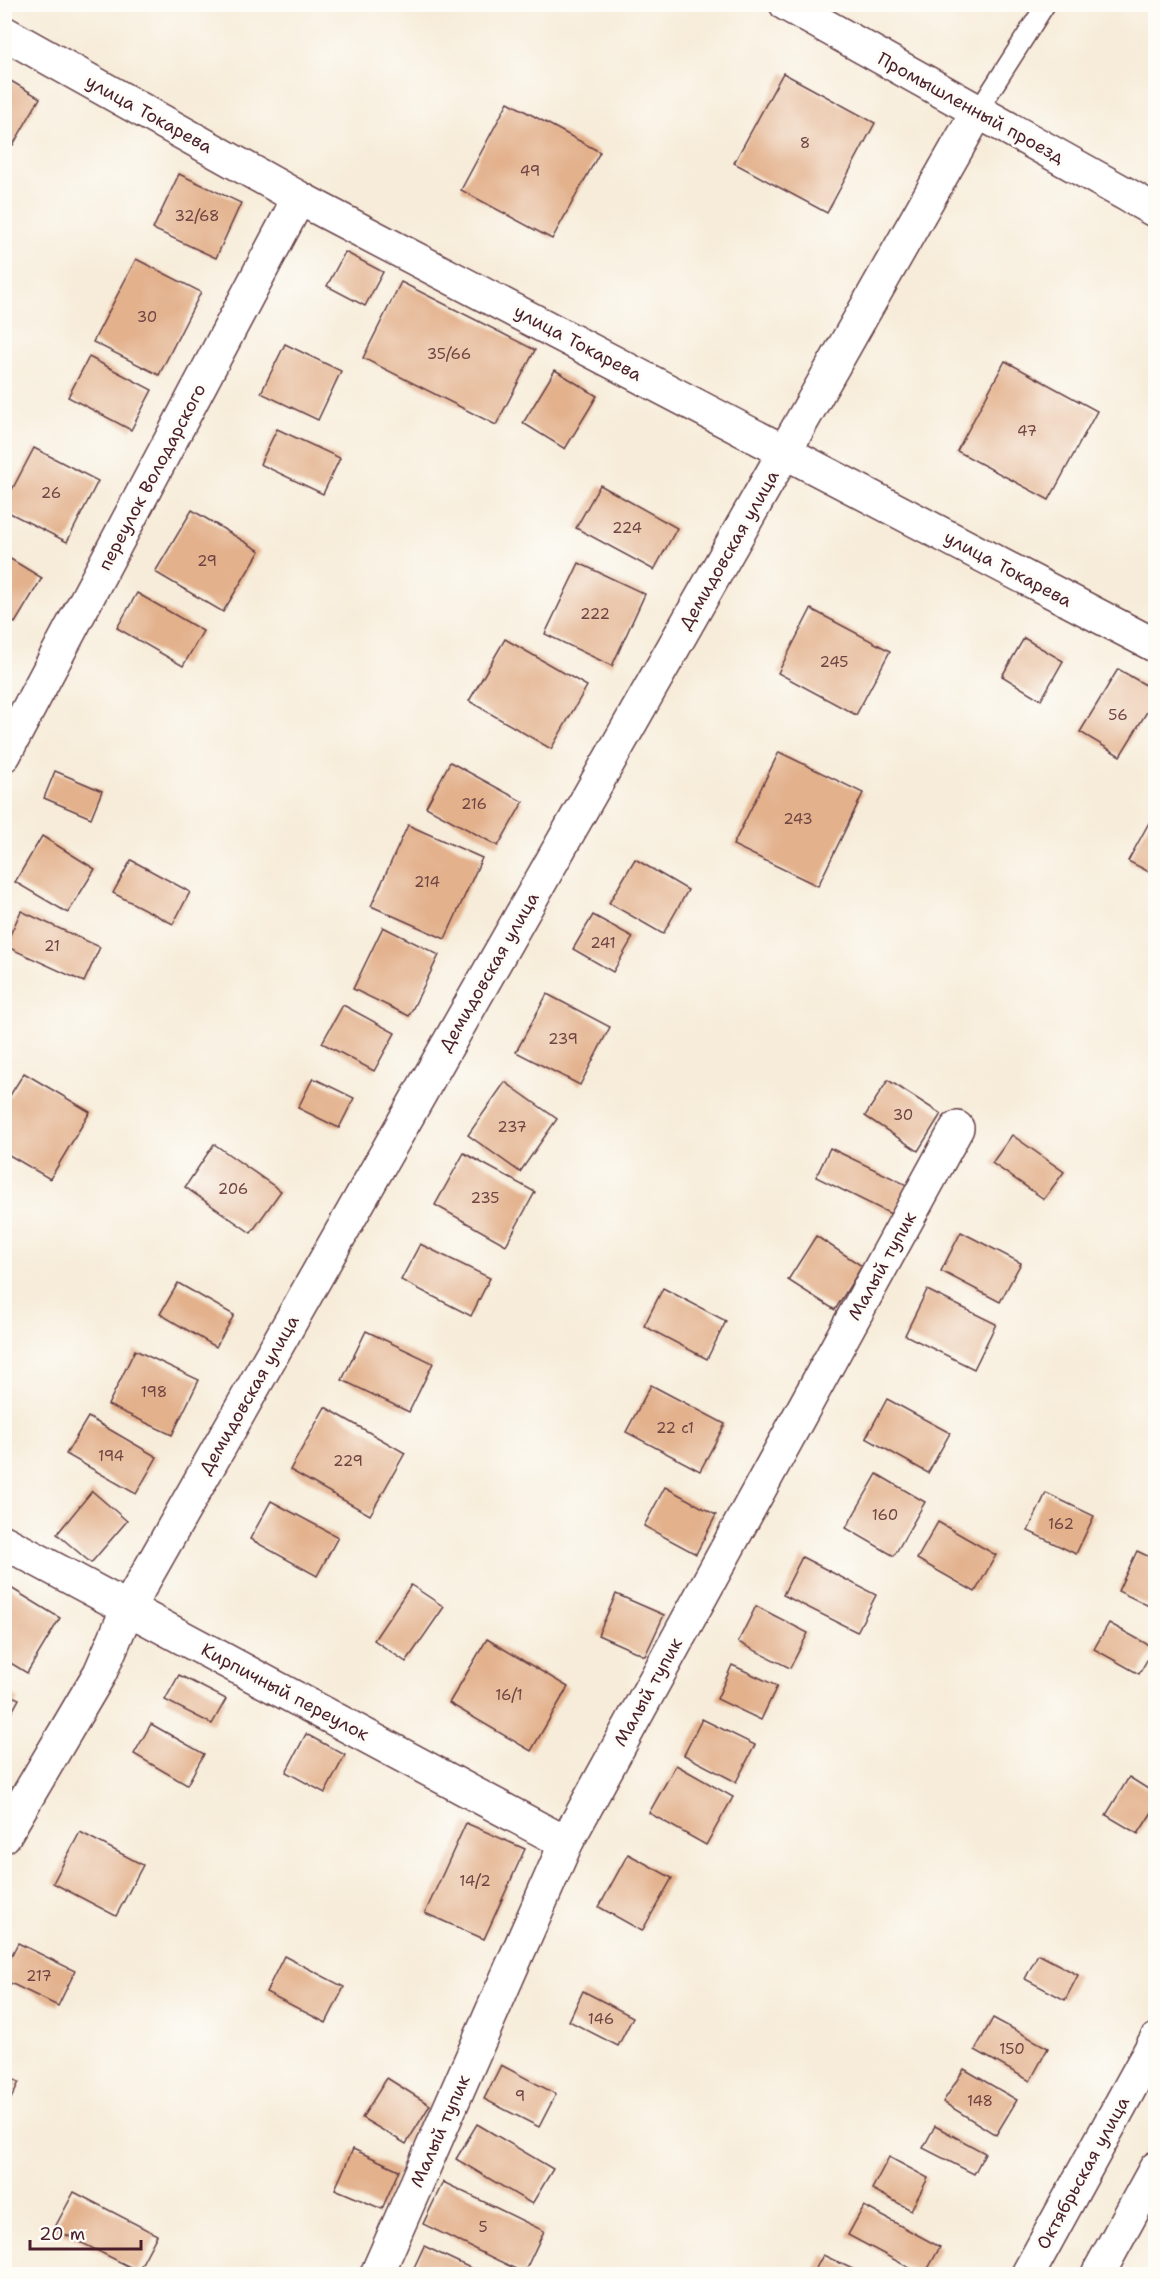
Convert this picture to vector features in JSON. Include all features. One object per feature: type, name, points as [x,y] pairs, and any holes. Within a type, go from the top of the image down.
[{"type":"street","name":"Промышленный проезд","points":[[786,4],[1155,211]]},
{"type":"street","name":"улица Токарева","points":[[4,33],[299,198],[1155,646]]},
{"type":"street","name":"Демидовская улица","points":[[4,1836],[100,1673],[128,1608],[978,111]]},
{"type":"street","name":"переулок Володарского","points":[[4,755],[299,198]]},
{"type":"street","name":"Малый тупик","points":[[377,2274],[566,1843],[957,1128]]},
{"type":"street","name":"Кирпичный переулок","points":[[4,1542],[566,1843]]},
{"type":"street","name":"Октябрьская улица","points":[[1028,2274],[1155,2040]]},
{"type":"street","points":[[1098,2274],[1155,2168]]},
{"type":"lane","points":[[978,111],[1046,4]]},
{"type":"building","points":[[783,73],[875,123],[827,213],[734,163]]},
{"type":"building","points":[[4,77],[40,98],[13,145],[4,140]]},
{"type":"building","points":[[508,102],[600,152],[552,239],[461,190]]},
{"type":"building","points":[[179,174],[241,203],[216,258],[153,229]]},
{"type":"building","points":[[345,252],[383,272],[365,306],[327,286]]},
{"type":"building","points":[[136,259],[201,292],[159,375],[93,342]]},
{"type":"building","points":[[401,282],[535,350],[496,425],[363,358]]},
{"type":"building","points":[[285,344],[341,371],[318,420],[261,393]]},
{"type":"building","points":[[89,357],[152,390],[131,430],[68,397]]},
{"type":"building","points":[[1005,361],[1097,411],[1049,500],[957,451]]},
{"type":"building","points":[[555,370],[597,396],[565,449],[523,423]]},
{"type":"building","points":[[277,429],[340,458],[323,494],[260,464]]},
{"type":"building","points":[[34,448],[98,481],[67,542],[4,510],[4,505]]},
{"type":"building","points":[[600,485],[677,528],[654,570],[576,528]]},
{"type":"building","points":[[192,510],[260,551],[223,612],[155,572]]},
{"type":"building","points":[[4,555],[42,578],[15,623],[4,616]]},
{"type":"building","points":[[579,563],[645,594],[612,666],[545,634]]},
{"type":"building","points":[[137,593],[203,631],[183,666],[117,628]]},
{"type":"building","points":[[811,609],[890,651],[856,715],[778,673]]},
{"type":"building","points":[[1024,638],[1063,661],[1041,700],[1002,676]]},
{"type":"building","points":[[505,639],[587,686],[551,749],[469,701]]},
{"type":"building","points":[[1118,669],[1156,691],[1156,697],[1120,756],[1080,732]]},
{"type":"building","points":[[779,752],[863,793],[818,886],[733,845]]},
{"type":"building","points":[[450,762],[523,802],[498,846],[426,807]]},
{"type":"building","points":[[55,771],[102,791],[91,818],[44,798]]},
{"type":"building","points":[[1156,810],[1156,865],[1151,873],[1128,861]]},
{"type":"building","points":[[408,825],[482,858],[445,939],[371,906]]},
{"type":"building","points":[[42,836],[95,869],[68,913],[15,882]]},
{"type":"building","points":[[635,859],[688,890],[663,934],[609,903]]},
{"type":"building","points":[[131,860],[190,892],[173,924],[113,893]]},
{"type":"building","points":[[21,911],[100,947],[84,982],[5,946]]},
{"type":"building","points":[[593,915],[633,937],[613,972],[573,949]]},
{"type":"building","points":[[383,927],[439,955],[409,1016],[353,989]]},
{"type":"building","points":[[547,994],[610,1027],[580,1085],[516,1052]]},
{"type":"building","points":[[343,1005],[395,1033],[374,1071],[322,1043]]},
{"type":"building","points":[[24,1073],[90,1112],[50,1179],[4,1152],[4,1105]]},
{"type":"building","points":[[313,1078],[354,1098],[339,1128],[298,1108]]},
{"type":"building","points":[[888,1080],[941,1114],[918,1151],[865,1116]]},
{"type":"building","points":[[505,1082],[557,1119],[520,1172],[468,1135]]},
{"type":"building","points":[[1012,1135],[1064,1172],[1044,1199],[992,1163]]},
{"type":"building","points":[[214,1144],[281,1191],[251,1233],[185,1187]]},
{"type":"building","points":[[830,1148],[911,1187],[897,1217],[816,1177]]},
{"type":"building","points":[[464,1153],[535,1192],[506,1245],[435,1205]]},
{"type":"building","points":[[961,1232],[1021,1263],[1000,1302],[941,1271]]},
{"type":"building","points":[[816,1236],[862,1266],[835,1310],[788,1280]]},
{"type":"building","points":[[420,1244],[490,1278],[471,1316],[401,1280]]},
{"type":"building","points":[[178,1283],[234,1315],[216,1347],[160,1314]]},
{"type":"building","points":[[663,1288],[726,1321],[707,1359],[644,1326]]},
{"type":"building","points":[[927,1290],[996,1324],[974,1369],[905,1335]]},
{"type":"building","points":[[366,1331],[433,1363],[409,1412],[342,1380]]},
{"type":"building","points":[[135,1350],[199,1380],[172,1435],[108,1405]]},
{"type":"building","points":[[651,1385],[725,1424],[700,1471],[626,1432]]},
{"type":"building","points":[[887,1399],[950,1433],[928,1473],[866,1438]]},
{"type":"building","points":[[325,1407],[405,1453],[370,1515],[290,1470]]},
{"type":"building","points":[[88,1417],[157,1457],[136,1494],[66,1454]]},
{"type":"building","points":[[877,1474],[925,1502],[894,1556],[846,1528]]},
{"type":"building","points":[[665,1487],[716,1515],[696,1554],[644,1526]]},
{"type":"building","points":[[92,1491],[127,1521],[91,1563],[57,1534]]},
{"type":"building","points":[[1046,1493],[1094,1516],[1076,1554],[1028,1531]]},
{"type":"building","points":[[271,1501],[338,1537],[317,1576],[250,1539]]},
{"type":"building","points":[[938,1522],[996,1555],[975,1592],[917,1559]]},
{"type":"building","points":[[1137,1551],[1156,1560],[1156,1598],[1151,1607],[1118,1591]]},
{"type":"building","points":[[802,1557],[876,1595],[857,1632],[783,1595]]},
{"type":"building","points":[[6,1585],[60,1618],[27,1673],[4,1659]]},
{"type":"building","points":[[411,1585],[444,1607],[406,1662],[374,1640]]},
{"type":"building","points":[[616,1594],[664,1615],[645,1656],[598,1635]]},
{"type":"building","points":[[756,1606],[808,1633],[790,1668],[738,1642]]},
{"type":"building","points":[[1109,1623],[1154,1648],[1139,1674],[1094,1649]]},
{"type":"building","points":[[487,1639],[568,1687],[531,1751],[449,1703]]},
{"type":"building","points":[[732,1665],[777,1686],[761,1720],[717,1699]]},
{"type":"building","points":[[179,1675],[226,1699],[212,1724],[165,1700]]},
{"type":"building","points":[[4,1692],[19,1699],[4,1726]]},
{"type":"building","points":[[702,1719],[755,1745],[736,1782],[684,1755]]},
{"type":"building","points":[[151,1724],[204,1754],[187,1785],[134,1754]]},
{"type":"building","points":[[306,1734],[345,1755],[325,1793],[286,1772]]},
{"type":"building","points":[[676,1765],[733,1797],[706,1845],[649,1813]]},
{"type":"building","points":[[1129,1777],[1156,1794],[1156,1806],[1138,1834],[1106,1815]]},
{"type":"building","points":[[466,1823],[525,1849],[484,1939],[425,1913]]},
{"type":"building","points":[[80,1832],[143,1865],[116,1916],[53,1883]]},
{"type":"building","points":[[628,1854],[672,1878],[642,1931],[599,1907]]},
{"type":"building","points":[[18,1943],[75,1971],[58,2006],[4,1980],[4,1970]]},
{"type":"building","points":[[1038,1954],[1078,1975],[1065,2000],[1025,1979]]},
{"type":"building","points":[[284,1956],[344,1987],[326,2023],[266,1992]]},
{"type":"building","points":[[583,1991],[633,2017],[618,2046],[569,2021]]},
{"type":"building","points":[[993,2018],[1048,2048],[1030,2081],[975,2050]]},
{"type":"building","points":[[501,2065],[556,2094],[539,2127],[484,2099]]},
{"type":"building","points":[[964,2069],[1017,2100],[996,2135],[943,2102]]},
{"type":"building","points":[[4,2075],[19,2082],[4,2113]]},
{"type":"building","points":[[387,2078],[430,2105],[406,2144],[362,2118]]},
{"type":"building","points":[[477,2124],[553,2169],[532,2204],[456,2159]]},
{"type":"building","points":[[935,2126],[985,2153],[974,2174],[923,2148]]},
{"type":"building","points":[[353,2149],[399,2170],[382,2209],[335,2189]]},
{"type":"building","points":[[889,2157],[928,2178],[911,2210],[872,2189]]},
{"type":"building","points":[[443,2182],[544,2231],[524,2273],[423,2224]]},
{"type":"building","points":[[74,2192],[157,2235],[138,2271],[54,2229]]},
{"type":"building","points":[[864,2206],[940,2247],[925,2274],[921,2274],[848,2235]]},
{"type":"building","points":[[424,2246],[483,2274],[411,2274]]},
{"type":"building","points":[[823,2255],[863,2274],[813,2274]]}]
